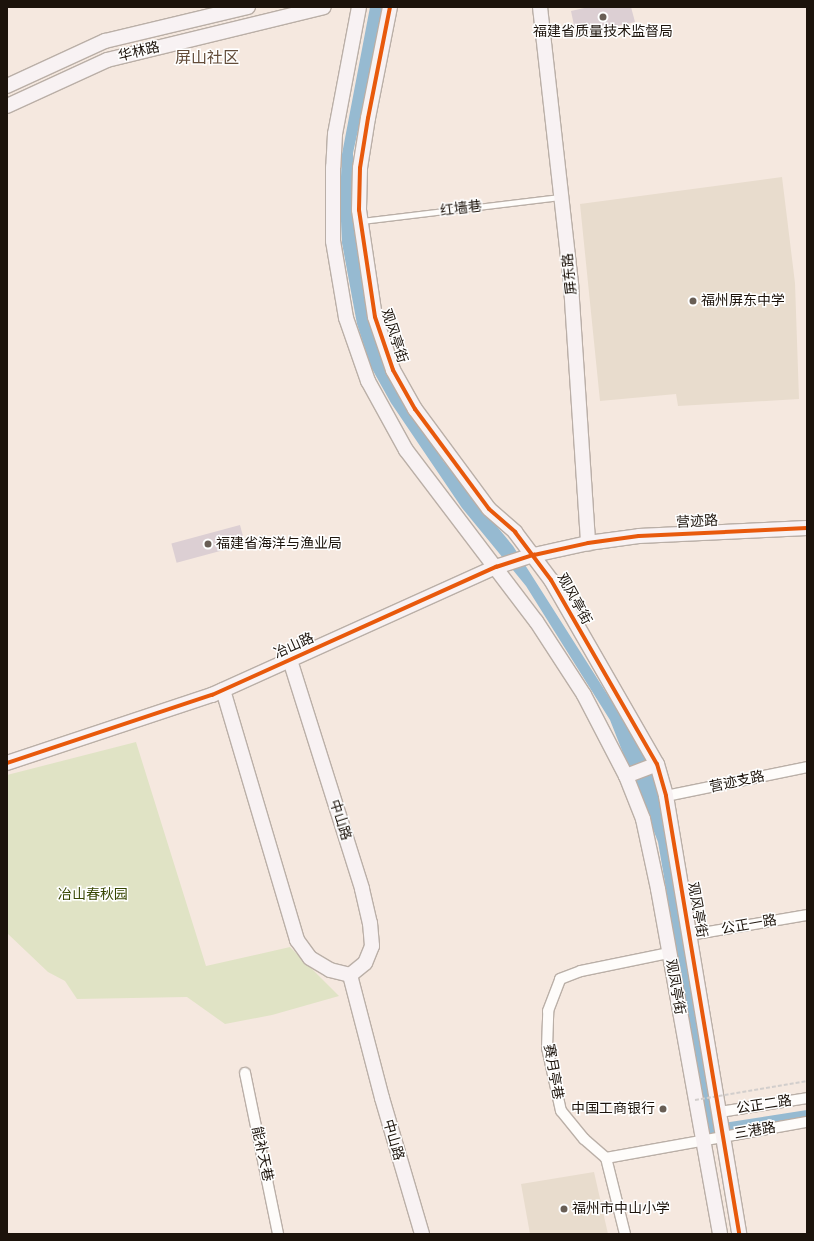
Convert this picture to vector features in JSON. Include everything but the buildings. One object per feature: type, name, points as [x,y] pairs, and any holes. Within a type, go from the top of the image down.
[{"type":"street","name":"华林路","points":[[7,86],[105,41],[248,7]]},
{"type":"street","name":"华林路","points":[[7,106],[107,60],[324,7]]},
{"type":"street","points":[[359,7],[338,120],[333,167],[333,240],[346,318],[368,381],[406,450],[496,567]]},
{"type":"street","name":"观风亭街","points":[[390,7],[360,168],[360,222],[374,317],[393,370],[415,409],[489,509],[515,532],[534,555],[551,580],[657,764],[666,796],[720,1112],[739,1234]]},
{"type":"street","name":"屏东路","points":[[540,7],[572,286],[588,543]]},
{"type":"street","points":[[124,37],[128,55]]},
{"type":"street","name":"营迹路","points":[[588,543],[640,536],[807,528]]},
{"type":"street","name":"冶山路","points":[[7,763],[223,690],[496,567],[534,555],[588,543]]},
{"type":"street","name":"观凤亭街","points":[[496,567],[584,695],[626,776],[643,819],[720,1234]]},
{"type":"street","name":"中山路","points":[[290,660],[362,889],[370,923],[372,946],[365,963],[350,975],[384,1106],[422,1234]]},
{"type":"street","points":[[223,690],[296,940],[310,958],[330,970],[350,975]]},
{"type":"street","points":[[626,776],[657,764]]},
{"type":"street","name":"营迹支路","points":[[666,796],[807,767]]},
{"type":"street","name":"公正一路","points":[[690,935],[807,915]]},
{"type":"street","name":"赛月亭巷","points":[[606,1158],[584,1139],[561,1111],[547,1048],[548,1011],[560,979],[581,971],[669,953]]},
{"type":"street","name":"能补天巷","points":[[245,1073],[278,1234]]},
{"type":"street","name":"公正二路","points":[[720,1112],[807,1098]]},
{"type":"street","name":"三港路","points":[[606,1158],[702,1139],[807,1122]]},
{"type":"street","points":[[606,1158],[625,1234]]},
{"type":"lane","name":"红墙巷","points":[[360,222],[561,197]]},
{"type":"path","points":[[695,1100],[807,1081]]},
{"type":"shaded area","name":"福州屏东中学","points":[[782,177],[795,283],[799,399],[678,406],[676,394],[600,401],[580,204]]},
{"type":"shaded area","name":"福州市中山小学","points":[[594,1172],[608,1234],[530,1234],[521,1184]]},
{"type":"green space","name":"冶山春秋园","points":[[136,742],[206,966],[290,947],[339,996],[272,1015],[225,1024],[187,997],[77,999],[65,981],[48,972],[7,933],[7,775]]},
{"type":"water","points":[[370,7],[385,7],[353,153],[353,195],[356,237],[369,321],[385,366],[412,414],[444,462],[513,546],[644,752],[664,809],[717,1124],[807,1110],[807,1119],[708,1134],[658,842],[610,720],[526,586],[462,508],[391,403],[371,367],[357,324],[342,243],[340,199],[342,154]]},
{"type":"cycle path","points":[[390,7],[368,118],[360,168],[359,210],[375,317],[393,370],[415,409],[489,509],[515,532],[551,580],[657,764],[666,796],[739,1234]]},
{"type":"cycle path","points":[[7,763],[212,695],[496,567],[534,555],[588,543],[639,536],[807,528]]},
{"type":"place","name":"福建省质量技术监督局","points":[[603,17]]},
{"type":"place","name":"福州屏东中学","points":[[693,301]]},
{"type":"place","name":"福建省海洋与渔业局","points":[[208,544]]},
{"type":"place","name":"中国工商银行","points":[[663,1109]]},
{"type":"place","name":"福州市中山小学","points":[[564,1209]]},
{"type":"district","name":"屏山社区","points":[[207,58]]}]
